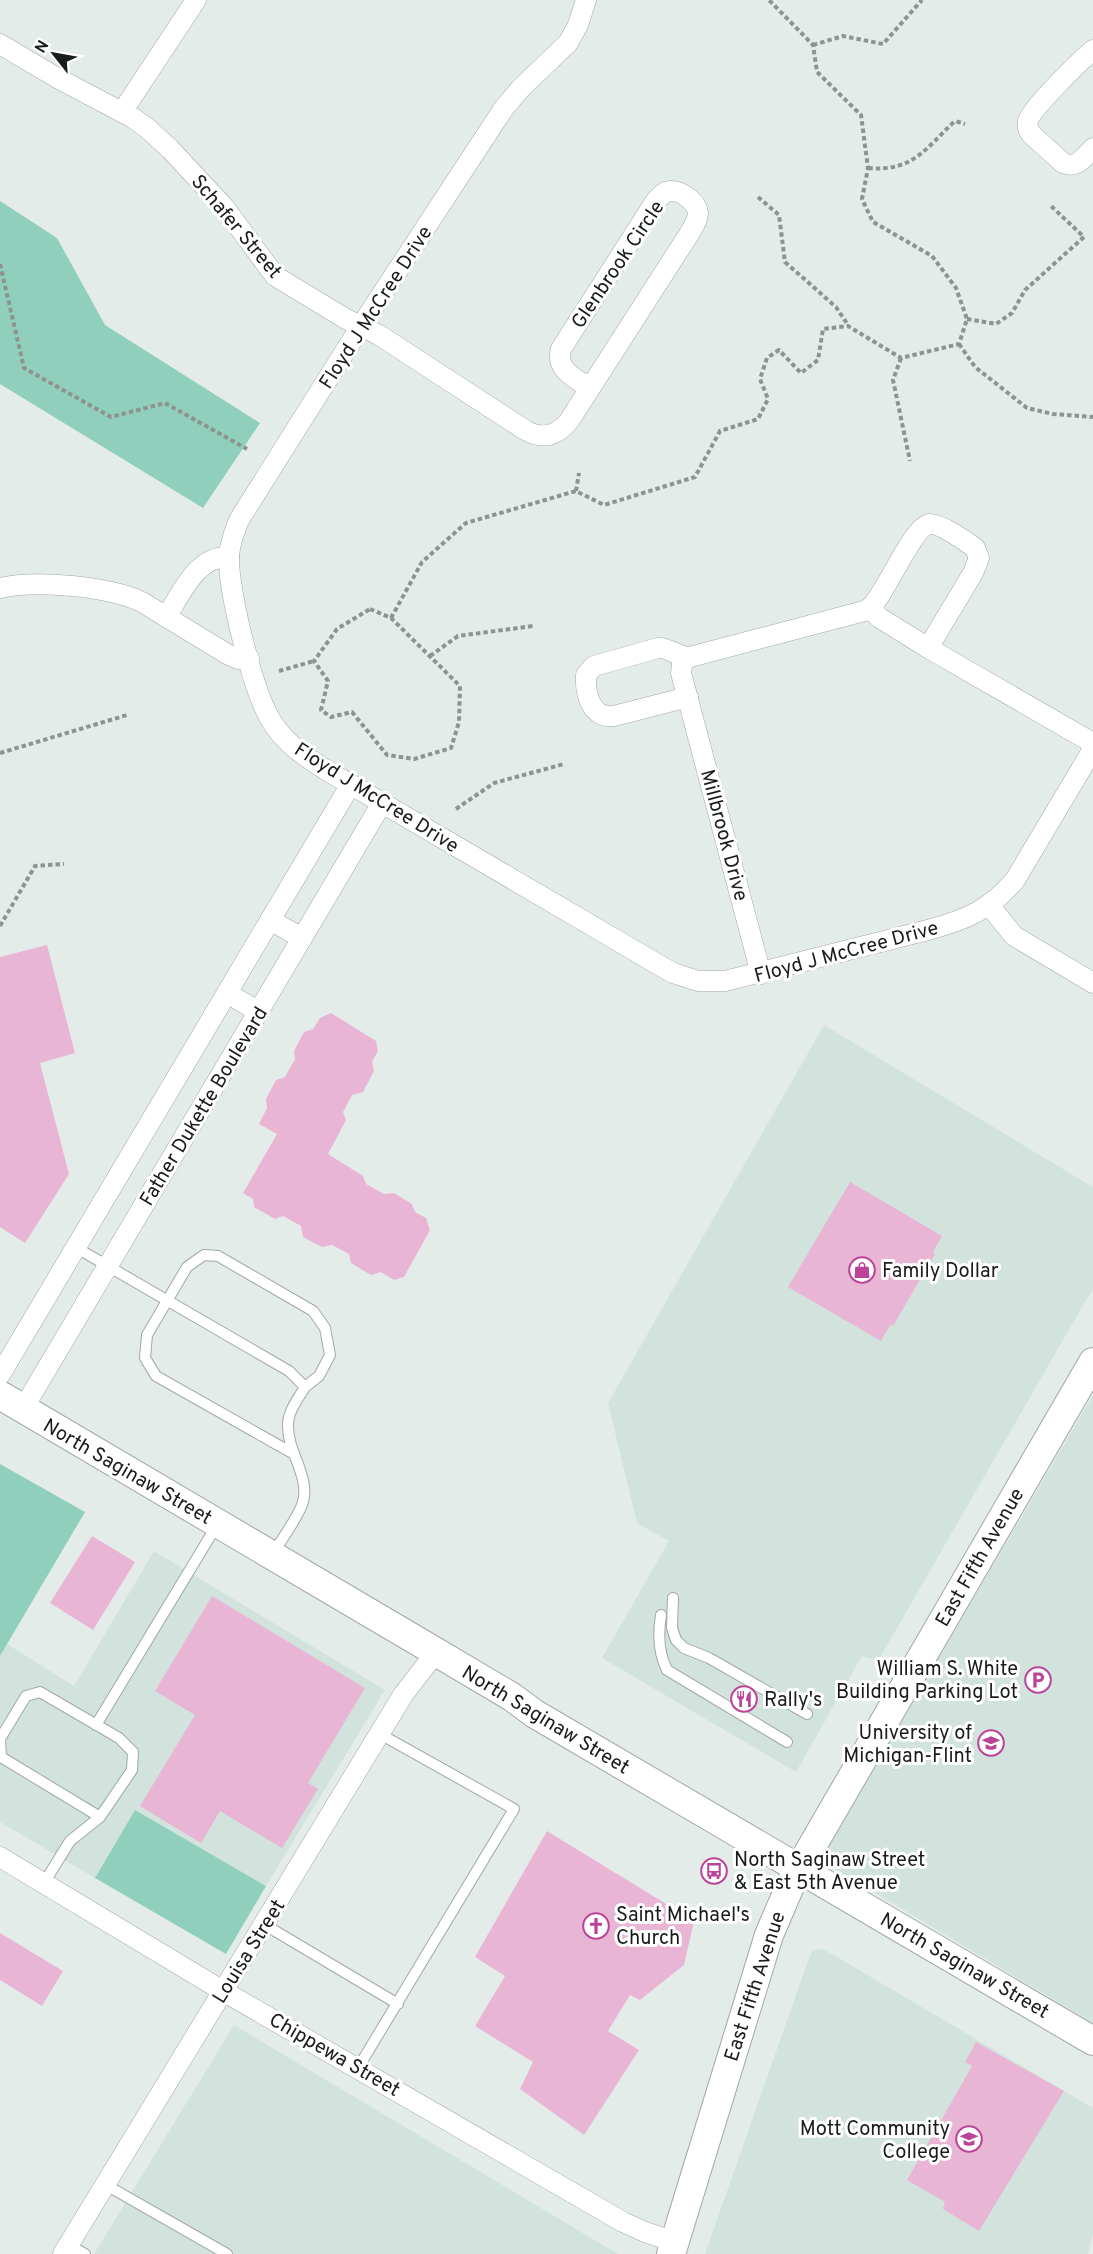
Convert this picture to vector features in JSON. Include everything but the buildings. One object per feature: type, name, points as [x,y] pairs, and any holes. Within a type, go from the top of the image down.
[{"type":"main road","name":"East Fifth Avenue","points":[[673,2248],[769,1935],[799,1869],[1093,1362]]},
{"type":"main road","name":"North Saginaw Street","points":[[12,1402],[513,1697],[535,1714],[1093,2041]]},
{"type":"street","points":[[122,112],[196,0]]},
{"type":"street","name":"Floyd J McCree Drive","points":[[586,0],[573,35],[562,50],[520,88],[504,108],[361,326],[245,508],[234,531],[229,557],[233,595],[262,705],[275,727],[300,752],[351,784],[674,973],[698,981],[711,982],[736,980],[761,974],[971,916],[989,905],[1015,880],[1093,749]]},
{"type":"street","name":"Schafer Street","points":[[0,44],[147,128],[170,149],[224,207],[275,276],[361,326]]},
{"type":"street","points":[[1093,50],[1036,109],[1028,123],[1028,130],[1031,134],[1063,164],[1069,166],[1078,163],[1093,148]]},
{"type":"street","name":"Glenbrook Circle","points":[[361,326],[396,345],[533,434],[547,436],[559,432],[569,421],[590,388],[695,223],[697,208],[692,201],[679,193],[669,191],[655,202],[561,349],[559,361],[562,368],[590,388]]},
{"type":"street","points":[[688,697],[608,716],[593,709],[586,685],[586,675],[594,666],[662,648],[683,657],[697,656],[869,608],[882,593],[916,534],[924,526],[938,526],[970,544],[978,552],[977,564],[928,648]]},
{"type":"street","points":[[166,617],[201,565],[213,558],[229,557]]},
{"type":"street","points":[[0,588],[21,585],[58,585],[110,593],[137,600],[227,654],[238,658],[249,658]]},
{"type":"street","points":[[869,608],[880,618],[928,648],[1093,743]]},
{"type":"street","name":"Millbrook Drive","points":[[683,657],[681,673],[761,974]]},
{"type":"street","name":"Father Dukette Boulevard","points":[[0,1375],[351,784]]},
{"type":"street","name":"Father Dukette Boulevard","points":[[12,1402],[107,1265],[382,802]]},
{"type":"street","points":[[989,905],[1014,936],[1093,983]]},
{"type":"street","points":[[270,920],[302,938]]},
{"type":"street","points":[[227,993],[259,1012]]},
{"type":"street","name":"Louisa Street","points":[[72,2251],[106,2185],[223,1991],[404,1695],[436,1652]]},
{"type":"street","name":"Chippewa Street","points":[[0,1857],[223,1991],[623,2222],[673,2248]]},
{"type":"lane","points":[[75,1247],[289,1371],[305,1387]]},
{"type":"lane","points":[[272,1556],[303,1503],[304,1484],[288,1426],[292,1408],[305,1387],[319,1376],[330,1355],[325,1328],[313,1311],[218,1256],[204,1255],[187,1267],[167,1300],[147,1335],[145,1358],[156,1376],[294,1454]]},
{"type":"lane","points":[[96,1725],[217,1524]]},
{"type":"lane","points":[[674,1598],[672,1629],[676,1640],[684,1648],[709,1658],[807,1714]]},
{"type":"lane","points":[[661,1615],[659,1634],[663,1661],[667,1670],[788,1742]]},
{"type":"lane","points":[[44,1883],[70,1841],[100,1818],[132,1770],[133,1752],[119,1738],[40,1692],[26,1696],[0,1739],[1,1757],[100,1818]]},
{"type":"lane","points":[[358,2068],[514,1809],[380,1734]]},
{"type":"lane","points":[[265,1925],[398,2004]]},
{"type":"lane","points":[[106,2185],[227,2254]]},
{"type":"path","points":[[769,0],[813,45],[818,72],[861,115],[868,168],[862,200],[873,222],[932,256],[956,288],[967,319],[959,344]]},
{"type":"path","points":[[813,45],[843,36],[883,44],[922,0]]},
{"type":"path","points":[[868,168],[886,170],[912,162],[955,121],[965,124]]},
{"type":"path","points":[[758,197],[779,215],[785,262],[836,307],[848,326],[901,358],[959,344]]},
{"type":"path","points":[[967,319],[996,324],[1012,313],[1025,290],[1084,237],[1051,206]]},
{"type":"path","points":[[0,264],[24,368],[111,417],[165,403],[247,449]]},
{"type":"path","points":[[391,618],[422,562],[466,523],[576,491],[604,505],[695,477],[720,431],[758,418],[768,399],[760,379],[767,358],[779,350],[801,373],[818,360],[823,329],[848,326]]},
{"type":"path","points":[[959,344],[975,367],[1027,408],[1053,414],[1093,417]]},
{"type":"path","points":[[901,358],[893,380],[910,461]]},
{"type":"path","points":[[576,491],[579,473]]},
{"type":"path","points":[[279,671],[315,661],[337,629],[370,609],[391,618],[460,686],[459,722],[451,747],[414,759],[387,755],[352,712],[331,717],[321,710],[328,681],[315,661]]},
{"type":"path","points":[[430,656],[458,636],[533,626]]},
{"type":"path","points":[[0,753],[127,715]]},
{"type":"path","points":[[456,809],[494,783],[564,764]]},
{"type":"path","points":[[0,926],[35,866],[64,864]]},
{"type":"shaded area","points":[[824,1025],[1093,1187],[1093,1288],[878,1661],[862,1656],[796,1772],[602,1658],[669,1541],[637,1523],[608,1403]]},
{"type":"shaded area","name":"University of Michigan-Flint","points":[[1093,1395],[1093,2023],[820,1860]]},
{"type":"shaded area","points":[[154,1551],[385,1690],[266,1886],[135,1810],[95,1878],[0,1822],[0,1656],[7,1644],[74,1686]]},
{"type":"shaded area","points":[[818,1949],[825,1950],[1093,2108],[1093,2234],[1088,2254],[705,2254],[809,1958],[812,1952]]},
{"type":"shaded area","points":[[234,2025],[618,2254],[94,2254]]},
{"type":"green space","points":[[0,201],[57,238],[105,325],[260,423],[203,508],[0,384]]},
{"type":"green space","points":[[0,1464],[85,1512],[0,1656]]},
{"type":"green space","points":[[135,1810],[266,1886],[226,1954],[95,1878]]},
{"type":"place","name":"Family Dollar","points":[[862,1270]]},
{"type":"place","name":"William S. White Building Parking Lot","points":[[1038,1680]]},
{"type":"place","name":"Rally's","points":[[744,1699]]},
{"type":"place","name":"University of Michigan-Flint","points":[[991,1743]]},
{"type":"place","name":"North Saginaw Street & East 5th Avenue","points":[[714,1871]]},
{"type":"place","name":"Saint Michael's Church","points":[[596,1926]]},
{"type":"place","name":"Mott Community College","points":[[969,2139]]}]
